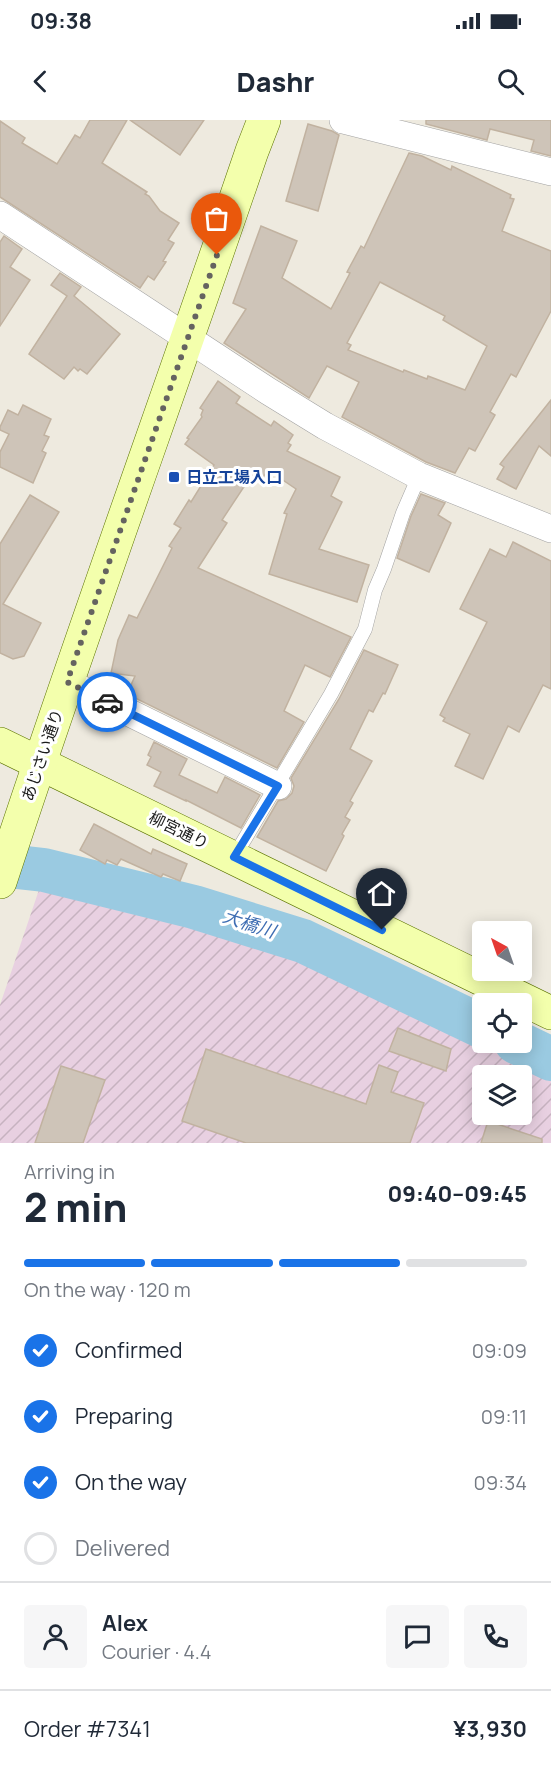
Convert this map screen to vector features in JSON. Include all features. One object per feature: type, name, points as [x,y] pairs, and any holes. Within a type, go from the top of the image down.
[{"type":"street","name":"あじさい通り","points":[[0,882],[39,762],[264,120]]},
{"type":"street","points":[[343,120],[551,172]]},
{"type":"street","points":[[0,215],[325,426],[419,476],[551,529]]},
{"type":"street","points":[[67,682],[278,786]]},
{"type":"street","name":"柳宮通り","points":[[0,744],[551,1013]]},
{"type":"lane","points":[[234,857],[331,694],[365,628],[375,590],[419,476]]},
{"type":"shaded area","points":[[44,875],[185,897],[472,1029],[472,1053],[523,1053],[551,1066],[551,1143],[0,1143],[0,1005]]},
{"type":"building","points":[[90,120],[127,120],[102,163],[147,192],[145,194],[160,211],[179,223],[168,240],[174,243],[163,261],[166,262],[154,280],[148,276],[140,288],[0,197],[0,121],[25,138],[22,143],[57,164],[75,135],[80,138]]},
{"type":"building","points":[[130,120],[204,120],[180,155]]},
{"type":"building","points":[[426,120],[551,120],[551,156],[531,151],[534,140],[490,129],[487,140],[426,124]]},
{"type":"building","points":[[308,124],[339,135],[318,211],[286,201]]},
{"type":"building","points":[[409,153],[422,156],[451,170],[452,166],[511,195],[510,198],[514,199],[502,231],[551,251],[551,311],[516,377],[511,374],[490,412],[495,415],[475,451],[469,448],[455,473],[426,462],[342,417],[359,382],[327,366],[309,398],[224,343],[246,309],[233,303],[261,226],[297,241],[282,278],[331,309],[361,246],[364,248]],"holes":[[[380,282],[445,316],[443,320],[487,346],[465,390],[428,376],[427,379],[404,370],[403,372],[348,350],[351,345],[347,343]]]},
{"type":"building","points":[[4,236],[22,249],[10,267],[30,280],[0,326],[0,242]]},
{"type":"building","points":[[60,273],[81,287],[74,296],[120,334],[87,374],[74,367],[64,379],[29,354],[67,296],[51,285]]},
{"type":"building","points":[[218,381],[240,397],[236,403],[271,426],[274,421],[293,435],[288,443],[291,445],[287,451],[340,477],[331,496],[342,502],[319,549],[369,565],[357,602],[269,574],[287,514],[284,513],[296,489],[268,470],[262,479],[253,473],[222,520],[227,523],[198,568],[351,637],[330,677],[305,665],[284,711],[304,722],[277,768],[127,694],[135,676],[111,673],[118,640],[129,615],[137,618],[172,548],[169,546],[181,528],[174,524],[214,465],[185,444],[202,417],[203,410],[200,408]]},
{"type":"building","points":[[551,400],[551,456],[539,446],[516,489],[497,479],[504,467],[500,464]]},
{"type":"building","points":[[23,405],[51,419],[44,435],[49,437],[42,451],[46,453],[33,483],[0,467],[0,452],[9,434],[0,430],[0,427],[8,410],[18,415]]},
{"type":"building","points":[[421,494],[445,503],[438,515],[451,523],[429,572],[397,558]]},
{"type":"building","points":[[30,495],[59,512],[3,604],[41,623],[24,656],[13,659],[0,653],[0,544]]},
{"type":"building","points":[[513,542],[551,561],[551,689],[543,685],[519,732],[508,726],[483,779],[455,766],[470,734],[443,721],[445,718],[440,715],[487,622],[460,609],[490,549],[506,557]]},
{"type":"building","points":[[364,650],[398,665],[385,694],[383,693],[373,712],[369,710],[350,749],[372,761],[350,801],[353,803],[345,817],[350,820],[326,871],[257,837],[278,801],[286,799],[292,793],[294,786],[291,778],[339,699]]},
{"type":"building","points":[[154,742],[187,759],[179,775],[217,793],[225,777],[260,795],[241,828],[154,786],[161,772],[147,765],[151,757],[148,755]]},
{"type":"building","points":[[94,824],[151,854],[153,849],[187,864],[180,881],[163,874],[161,877],[121,859],[117,865],[107,860],[105,864],[80,850]]},
{"type":"building","points":[[398,1028],[451,1049],[446,1071],[389,1051]]},
{"type":"building","points":[[206,1049],[366,1104],[379,1065],[398,1072],[391,1092],[424,1103],[410,1143],[246,1143],[182,1121]]},
{"type":"building","points":[[61,1066],[105,1080],[83,1143],[35,1143]]},
{"type":"building","points":[[487,1125],[500,1125],[542,1139],[542,1143],[481,1143]]},
{"type":"waterway","name":"大橋川","points":[[0,865],[44,870],[194,907],[303,941],[472,1022]]},
{"type":"waterway","name":"大橋川","points":[[532,1050],[551,1059]]},
{"type":"way so far","points":[[107,702],[67,682],[217,255]]},
{"type":"place","name":"日立工場入口","points":[[174,477]]},
{"type":"route","points":[[107,702],[278,786],[234,857],[382,930]]}]
